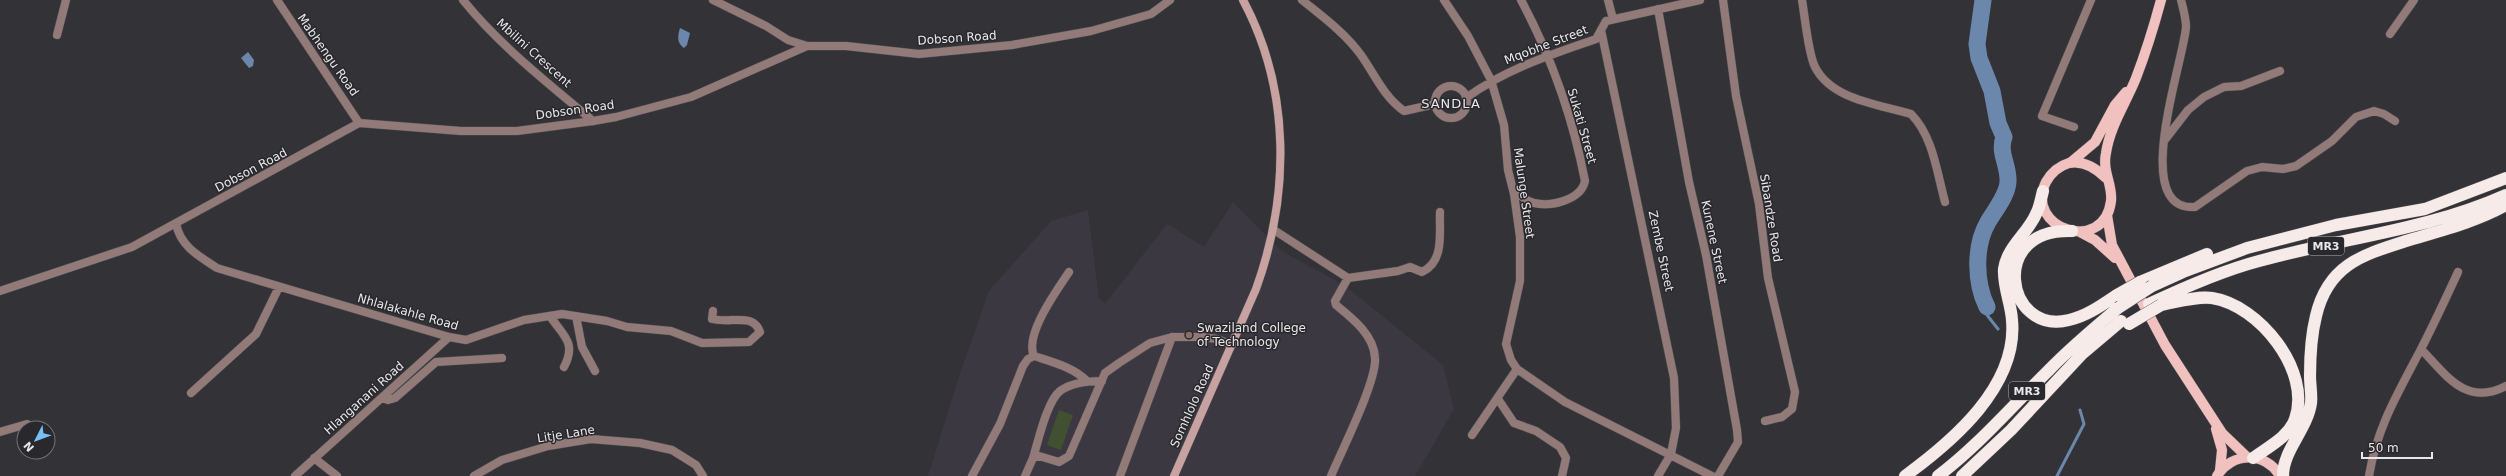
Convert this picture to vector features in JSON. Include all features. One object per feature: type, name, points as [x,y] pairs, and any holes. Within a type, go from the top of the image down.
[{"type":"highway","name":"MR3","points":[[1938,476],[1981,438],[2067,352],[2118,308],[2152,286],[2183,272],[2247,248],[2336,225],[2425,209],[2506,178]]},
{"type":"highway","points":[[1905,476],[1947,442],[1979,408],[2000,378],[2009,355],[2012,320],[2006,291],[2004,268],[2010,252],[2036,214],[2043,191]]},
{"type":"highway","name":"MR3","points":[[1962,476],[2011,430],[2082,354],[2125,323],[2155,304],[2228,270],[2430,222],[2484,205],[2506,195]]},
{"type":"highway","points":[[2283,476],[2283,464],[2298,438],[2311,403],[2310,351],[2316,315],[2324,293],[2332,280],[2355,260],[2373,251],[2439,230],[2506,205]]},
{"type":"highway","points":[[2076,232],[2049,232],[2035,238],[2024,248],[2018,258],[2014,280],[2022,303],[2042,318],[2055,322],[2082,316],[2140,282],[2184,262],[2250,241],[2336,225]]},
{"type":"highway","points":[[2155,304],[2212,298],[2228,303],[2259,321],[2283,351],[2296,385],[2298,404],[2295,419],[2278,441],[2250,457]]},
{"type":"main road","name":"Somhlolo Road","points":[[1174,476],[1232,345],[1264,267],[1274,230],[1281,181],[1278,111],[1268,62],[1259,35],[1243,0]]},
{"type":"main road","points":[[2161,0],[2136,79],[2111,134],[2106,153],[2106,178],[2112,197],[2107,215],[2112,245],[2165,345],[2222,433],[2250,457],[2272,466],[2280,476]]},
{"type":"main road","points":[[2124,269],[2108,250],[2095,240],[2076,232],[2063,229],[2049,217],[2045,209],[2043,191],[2050,176],[2055,170],[2070,163],[2095,142],[2115,105],[2136,79]]},
{"type":"main road","points":[[2070,163],[2090,165],[2106,178]]},
{"type":"main road","points":[[2076,232],[2095,227],[2107,215]]},
{"type":"main road","points":[[2210,416],[2219,435],[2222,450],[2219,473]]},
{"type":"main road","points":[[2219,473],[2232,460],[2250,457]]},
{"type":"street","points":[[57,35],[66,0]]},
{"type":"street","name":"Mabhengu Road","points":[[277,0],[359,123]]},
{"type":"street","name":"Mbilini Crescent","points":[[463,0],[480,22],[526,64],[593,121]]},
{"type":"street","points":[[713,0],[766,26],[788,40],[807,46]]},
{"type":"street","name":"Dobson Road","points":[[0,291],[132,248],[359,123],[461,131],[517,131],[593,121],[616,117],[691,97],[807,46],[846,46],[919,54],[1012,45],[1090,31],[1151,14],[1170,0]]},
{"type":"street","points":[[1302,0],[1336,27],[1360,54],[1391,102],[1404,111],[1435,104]]},
{"type":"street","name":"Malunge Street","points":[[1444,0],[1468,36],[1491,80],[1504,125],[1508,170],[1513,189],[1520,237],[1520,281],[1506,344],[1511,360],[1517,369],[1565,402],[1671,454],[1712,476]]},
{"type":"street","name":"Sukati Street","points":[[1513,189],[1533,203],[1544,205],[1564,201],[1578,193],[1584,185],[1582,168],[1570,120],[1547,56],[1521,0]]},
{"type":"street","points":[[1608,0],[1613,19]]},
{"type":"street","name":"Mqobhe Street","points":[[1466,98],[1491,80],[1547,56],[1596,39],[1606,21],[1700,0]]},
{"type":"street","name":"Sibandze Road","points":[[1723,0],[1736,96],[1759,204],[1768,278],[1795,392],[1792,409],[1782,417],[1765,421]]},
{"type":"street","points":[[1802,0],[1814,66],[1823,78],[1838,92],[1911,114],[1920,123],[1927,137],[1945,202]]},
{"type":"street","points":[[2074,127],[2042,116],[2091,0]]},
{"type":"street","points":[[2181,0],[2186,27],[2164,141],[2162,176],[2168,192],[2177,205],[2186,208],[2195,207],[2247,171],[2262,167],[2283,169],[2296,166],[2332,141],[2356,117],[2374,111],[2384,114],[2395,121]]},
{"type":"street","points":[[2390,34],[2414,0]]},
{"type":"street","name":"Kunene Street","points":[[1658,9],[1689,182],[1706,255],[1737,430],[1738,442],[1718,476]]},
{"type":"street","name":"Zembe Street","points":[[1601,30],[1671,356],[1676,428],[1671,454],[1658,476]]},
{"type":"street","points":[[2164,141],[2188,110],[2204,97],[2224,87],[2241,86],[2280,71]]},
{"type":"street","points":[[1448,87],[1459,89],[1466,98],[1466,109],[1457,117],[1446,118],[1440,114],[1435,104],[1438,93],[1448,87]]},
{"type":"street","points":[[1274,230],[1348,278],[1398,271],[1410,267],[1422,272],[1430,268],[1438,257],[1440,212]]},
{"type":"street","name":"Nhlalakahle Road","points":[[176,224],[179,236],[186,246],[218,268],[449,337],[466,340],[524,320],[562,314],[607,321],[627,327],[671,331],[702,343],[748,342],[760,332],[757,324],[750,319],[712,319],[713,311]]},
{"type":"street","points":[[1034,356],[1031,341],[1056,292],[1069,272]]},
{"type":"street","points":[[2369,476],[2372,456],[2389,407],[2421,349],[2458,272]]},
{"type":"street","points":[[1330,476],[1372,379],[1375,358],[1370,343],[1361,327],[1336,305],[1335,301],[1348,278]]},
{"type":"street","points":[[191,393],[256,334],[278,287]]},
{"type":"street","points":[[550,316],[566,337],[570,347],[564,367]]},
{"type":"street","points":[[576,316],[582,347],[595,371]]},
{"type":"street","name":"Hlanganani Road","points":[[295,476],[449,337]]},
{"type":"street","points":[[1033,458],[1039,456],[1059,462],[1069,456],[1105,373],[1118,362],[1150,343],[1172,337],[1202,337],[1217,339],[1232,345]]},
{"type":"street","points":[[1120,476],[1172,337]]},
{"type":"street","points":[[2421,349],[2454,384],[2463,389],[2479,394],[2495,392],[2506,386]]},
{"type":"street","points":[[972,476],[1000,424],[1022,366],[1028,359],[1034,356],[1080,373],[1087,381]]},
{"type":"street","points":[[382,398],[388,400],[395,398],[436,362],[502,358]]},
{"type":"street","points":[[1472,435],[1498,400],[1517,369]]},
{"type":"street","points":[[1025,476],[1033,458],[1052,402],[1060,391],[1087,381],[1102,381]]},
{"type":"street","points":[[1498,400],[1514,423],[1536,431],[1560,446],[1566,458],[1562,476]]},
{"type":"street","points":[[0,432],[16,427]]},
{"type":"street","name":"Litje Lane","points":[[474,476],[502,460],[548,446],[591,440],[640,443],[672,450],[696,465],[703,476]]},
{"type":"street","points":[[314,458],[336,476]]},
{"type":"shaded area","name":"Swaziland College of Technology","points":[[1233,202],[1280,250],[1344,285],[1443,365],[1454,409],[1415,476],[928,476],[961,370],[989,291],[1051,221],[1088,210],[1099,298],[1105,304],[1167,224],[1204,247]]},
{"type":"green space","points":[[1059,410],[1073,415],[1061,450],[1047,445]]},
{"type":"water","points":[[680,28],[690,33],[687,45],[684,48],[681,46],[678,36]]},
{"type":"water","points":[[248,52],[254,60],[253,66],[249,68],[241,58]]},
{"type":"waterway","points":[[1983,0],[1977,44],[1979,58],[1992,91],[1998,123],[2004,137],[2002,148],[2008,176],[2007,187],[2003,198],[1983,232],[1978,253],[1978,276],[1987,307]]},
{"type":"waterway","points":[[1987,307],[1987,315],[1998,329]]},
{"type":"waterway","points":[[2057,476],[2084,424],[2080,410]]},
{"type":"place","name":"Swaziland College of Technology","points":[[1189,335]]},
{"type":"district","name":"SANDLA","points":[[1451,103]]}]
